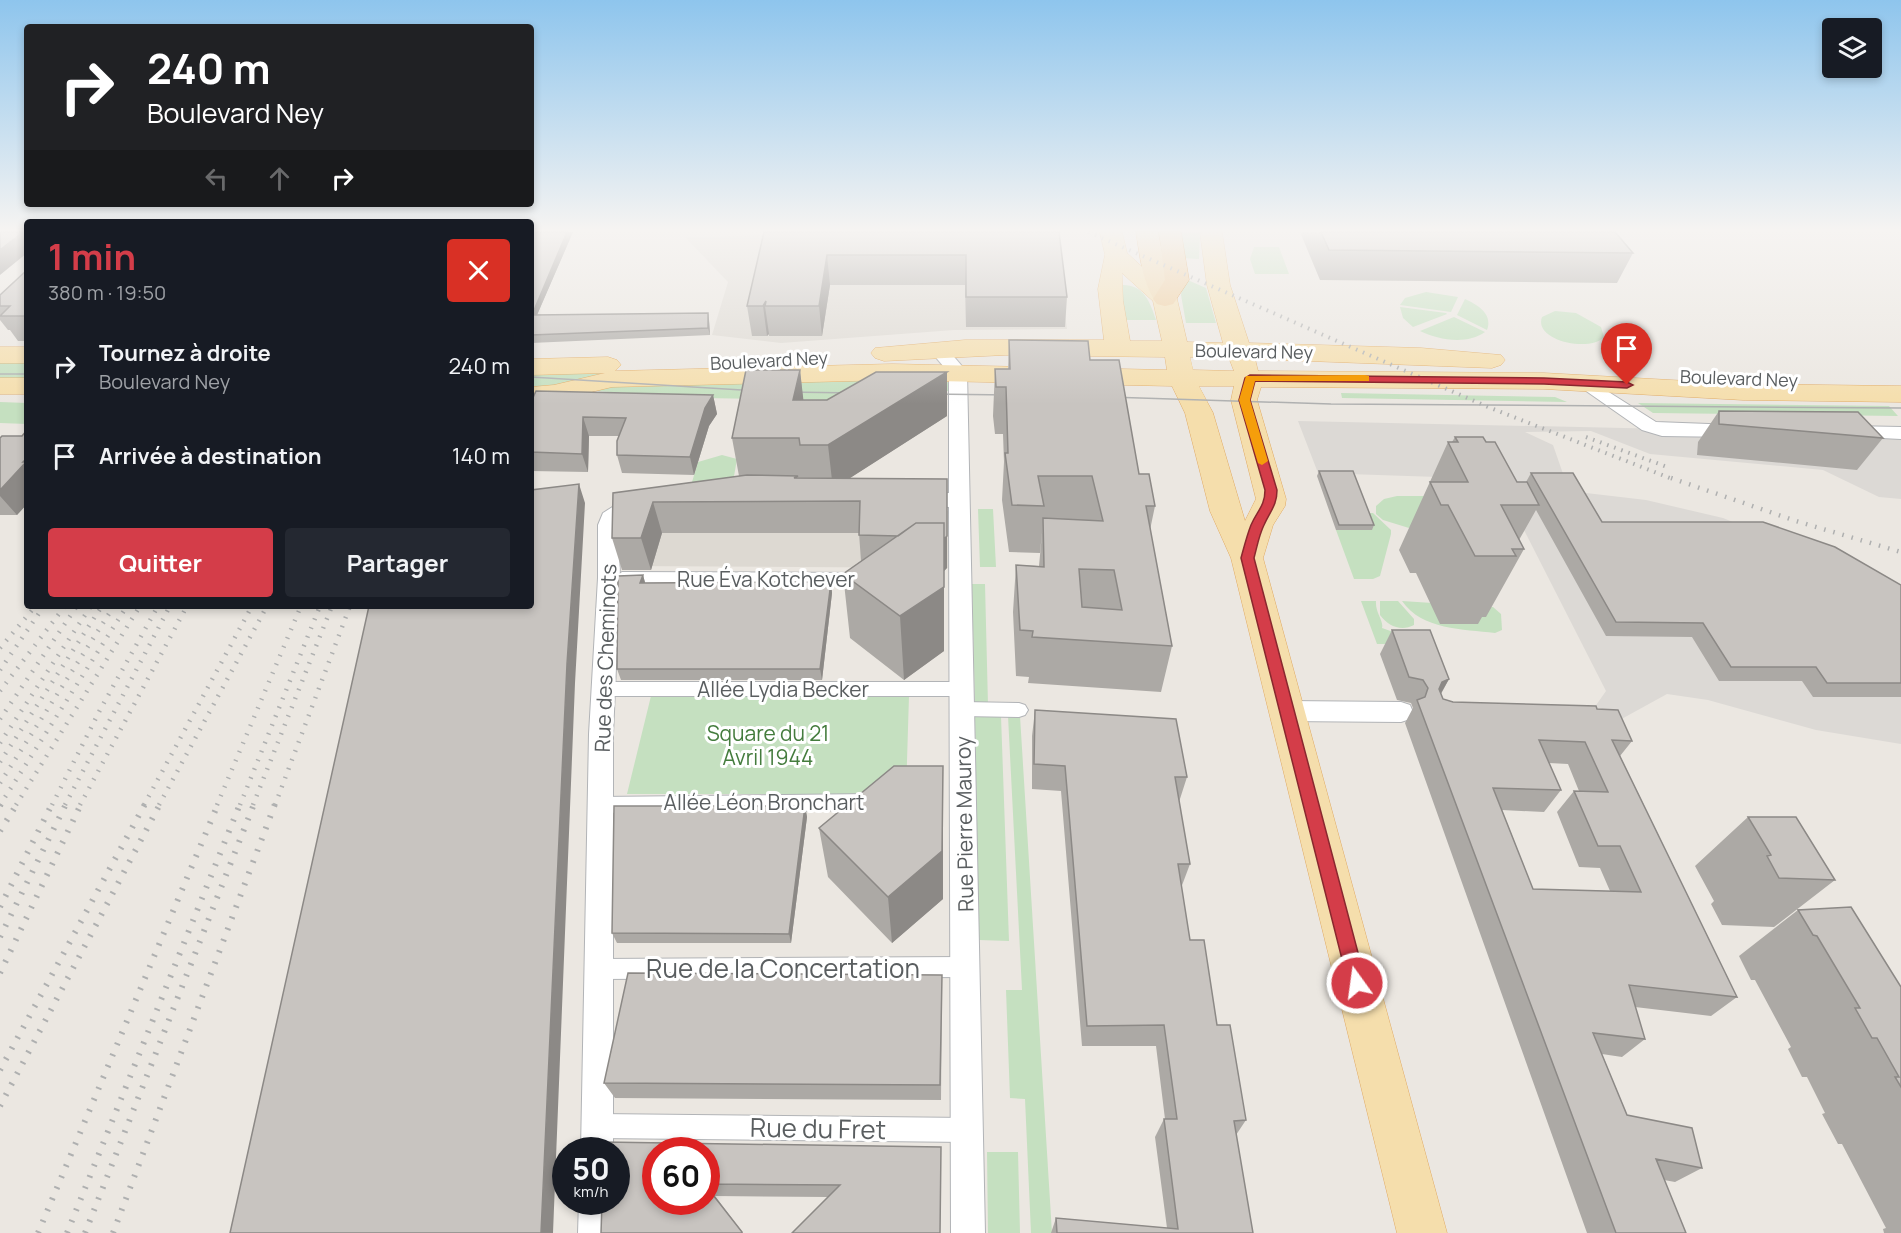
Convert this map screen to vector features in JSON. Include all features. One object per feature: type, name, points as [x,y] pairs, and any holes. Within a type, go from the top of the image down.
[{"type":"highway","points":[[1161,290],[1165,299]]},
{"type":"highway","points":[[1165,299],[1171,290]]},
{"type":"main road","points":[[1110,290],[1118,348]]},
{"type":"main road","points":[[1156,290],[1165,299],[1182,378],[1199,413],[1225,511],[1247,558],[1422,1233]]},
{"type":"main road","points":[[1220,290],[1225,312],[1250,378],[1244,400],[1271,490],[1270,506],[1258,525],[1247,558]]},
{"type":"main road","name":"Boulevard Ney","points":[[534,367],[811,360],[937,348],[988,346],[1416,354],[1679,376],[1901,385]]},
{"type":"main road","points":[[0,355],[24,355]]},
{"type":"main road","name":"Boulevard Ney","points":[[534,361],[607,365]]},
{"type":"main road","name":"Boulevard Ney","points":[[534,395],[554,393],[612,379],[838,372],[1585,382],[1743,392],[1901,394]]},
{"type":"main road","points":[[0,386],[24,386]]},
{"type":"street","points":[[937,348],[958,372]]},
{"type":"street","name":"Rue Pierre Mauroy","points":[[958,372],[960,500],[954,579],[963,699],[955,801],[965,967],[968,1233]]},
{"type":"street","points":[[1585,382],[1649,426],[1662,430],[1751,431]]},
{"type":"street","points":[[1832,432],[1901,433]]},
{"type":"street","points":[[892,499],[960,500]]},
{"type":"street","name":"Rue des Cheminots","points":[[597,1137],[601,969],[600,805],[610,518],[621,511],[665,506]]},
{"type":"street","name":"Rue Éva Kotchever","points":[[609,578],[877,579]]},
{"type":"street","name":"Allée Lydia Becker","points":[[603,689],[963,699],[1019,710]]},
{"type":"street","points":[[1285,711],[1401,712]]},
{"type":"street","name":"Allée Léon Bronchart","points":[[600,805],[887,802]]},
{"type":"street","name":"Rue de la Concertation","points":[[601,969],[965,967]]},
{"type":"street","name":"Rue du Fret","points":[[630,1137],[967,1130]]},
{"type":"street","points":[[595,1233],[596,1215]]},
{"type":"shaded area","points":[[726,290],[1062,290],[1067,329],[954,330],[781,343],[712,335]]},
{"type":"shaded area","points":[[1298,421],[1901,434],[1901,499],[1879,497],[1823,470],[1650,454],[1591,431],[1525,432],[1553,445],[1569,491],[1646,500],[1723,518],[1824,559],[1901,603],[1901,744],[1816,730],[1708,700],[1667,694],[1607,727],[1580,728],[1606,691],[1498,479],[1318,473]]},
{"type":"shaded area","points":[[730,510],[948,511],[948,568],[622,566],[623,525]]},
{"type":"green space","points":[[1121,290],[1141,291],[1156,320],[1122,320]]},
{"type":"green space","points":[[1182,290],[1206,290],[1216,323],[1186,323]]},
{"type":"green space","points":[[1426,292],[1458,297],[1451,312],[1400,305],[1405,298]]},
{"type":"green space","points":[[1465,299],[1479,307],[1486,315],[1487,330],[1457,315]]},
{"type":"green space","points":[[1400,307],[1447,314],[1413,327],[1403,318]]},
{"type":"green space","points":[[1555,311],[1576,313],[1601,327],[1604,337],[1597,342],[1587,344],[1564,342],[1554,338],[1541,325],[1542,317]]},
{"type":"green space","points":[[1454,317],[1485,332],[1470,339],[1452,340],[1420,331]]},
{"type":"green space","points":[[3,360],[24,361],[24,382],[0,381],[0,363]]},
{"type":"green space","points":[[534,371],[601,372],[600,376],[553,388],[534,386]]},
{"type":"green space","points":[[806,378],[946,380],[950,385],[950,391],[842,390],[840,400],[702,398],[581,390],[602,386]]},
{"type":"green space","points":[[1341,393],[1555,397],[1567,402],[1342,398]]},
{"type":"green space","points":[[0,402],[24,403],[24,424],[0,423]]},
{"type":"green space","points":[[1638,403],[1889,406],[1898,416],[1653,413]]},
{"type":"green space","points":[[722,455],[737,459],[733,482],[692,482],[698,462]]},
{"type":"green space","points":[[1397,496],[1437,496],[1409,528],[1383,520],[1376,514],[1376,506],[1384,499]]},
{"type":"green space","points":[[978,509],[993,509],[996,567],[980,567]]},
{"type":"green space","points":[[1365,513],[1373,513],[1391,530],[1391,534],[1380,576],[1373,579],[1354,579],[1336,530],[1371,530]]},
{"type":"green space","points":[[972,584],[985,584],[988,705],[975,706]]},
{"type":"green space","points":[[1361,601],[1376,601],[1382,628],[1427,644],[1377,644]]},
{"type":"green space","points":[[1380,601],[1398,601],[1414,619],[1414,625],[1400,628],[1387,622],[1380,615]]},
{"type":"green space","points":[[1402,601],[1493,607],[1501,614],[1502,630],[1495,633],[1457,629],[1432,623],[1410,611]]},
{"type":"green space","name":"Square du 21 Avril 1944","points":[[651,696],[909,696],[906,794],[627,794]]},
{"type":"green space","points":[[1001,716],[1009,941],[979,940],[975,717]]},
{"type":"green space","points":[[1008,716],[1020,716],[1052,1233],[1031,1233],[1025,1099],[1010,1098],[1006,990],[1022,990]]},
{"type":"green space","points":[[987,1152],[1018,1152],[1020,1233],[988,1233]]},
{"type":"building","points":[[6,290],[24,290],[24,316],[0,316],[10,306],[0,306],[0,295]]},
{"type":"building","points":[[534,290],[543,290],[534,310]]},
{"type":"building","points":[[751,290],[822,290],[819,306],[765,306],[766,301],[763,306],[747,306]]},
{"type":"building","points":[[966,290],[1066,290],[1067,297],[966,297]]},
{"type":"building","points":[[708,313],[708,328],[534,335],[534,315]]},
{"type":"building","points":[[1009,340],[1088,341],[1090,360],[1119,360],[1139,474],[1149,474],[1155,506],[1146,506],[1172,646],[1032,637],[1033,631],[1020,630],[1016,565],[1044,567],[1043,518],[1103,521],[1092,476],[1038,476],[1044,506],[1012,505],[1005,453],[1008,453],[1006,387],[996,387],[995,369],[1010,369]],"holes":[[[1079,569],[1114,570],[1122,610],[1082,607]]]},
{"type":"building","points":[[746,370],[800,370],[793,400],[827,400],[876,372],[947,372],[828,445],[800,445],[799,438],[732,438]]},
{"type":"building","points":[[536,391],[713,395],[705,408],[690,457],[617,455],[617,441],[626,418],[583,417],[582,454],[534,452],[534,395]]},
{"type":"building","points":[[1719,411],[1858,412],[1883,438],[1719,424]]},
{"type":"building","points":[[24,434],[24,464],[0,490],[0,438],[2,436],[22,436]]},
{"type":"building","points":[[1455,437],[1483,437],[1486,442],[1495,442],[1517,482],[1527,482],[1539,505],[1501,505],[1524,549],[1512,549],[1516,556],[1475,556],[1448,505],[1441,505],[1430,482],[1468,482],[1448,442],[1458,442]]},
{"type":"building","points":[[1319,471],[1353,471],[1374,525],[1339,525]]},
{"type":"building","points":[[1531,473],[1573,473],[1602,522],[1763,522],[1835,547],[1901,585],[1901,683],[1827,683],[1816,667],[1731,667],[1703,623],[1616,622]]},
{"type":"building","points":[[747,475],[798,476],[794,478],[947,479],[947,536],[944,539],[944,523],[916,523],[898,536],[859,535],[860,501],[653,502],[641,538],[612,538],[613,493]]},
{"type":"building","points":[[579,484],[567,664],[541,1233],[230,1233],[368,609],[534,609],[534,490]]},
{"type":"building","points":[[916,523],[944,523],[944,587],[900,616],[843,574]]},
{"type":"building","points":[[643,575],[640,583],[831,582],[820,669],[617,669],[618,576]]},
{"type":"building","points":[[1392,630],[1430,630],[1449,679],[1442,682],[1439,689],[1443,699],[1453,702],[1596,706],[1597,709],[1618,710],[1632,741],[1612,740],[1737,997],[1629,985],[1645,1039],[1593,1033],[1627,1115],[1692,1128],[1702,1168],[1656,1159],[1686,1233],[1616,1233],[1417,700],[1425,697],[1428,688],[1423,680],[1409,677]],"holes":[[[1539,740],[1585,742],[1608,792],[1574,791],[1598,846],[1620,846],[1641,892],[1533,889],[1493,788],[1561,790]]]},
{"type":"building","points":[[1035,710],[1176,719],[1187,777],[1175,777],[1190,864],[1178,864],[1190,940],[1204,940],[1217,1025],[1230,1025],[1246,1120],[1234,1121],[1253,1233],[1057,1233],[1056,1218],[1178,1229],[1164,1119],[1177,1119],[1164,1025],[1087,1026],[1065,766],[1034,764]]},
{"type":"building","points":[[894,766],[943,766],[942,851],[888,897],[819,828]]},
{"type":"building","points":[[614,806],[805,806],[789,934],[612,933]]},
{"type":"building","points":[[1748,817],[1796,817],[1835,880],[1779,878],[1767,856],[1771,855]]},
{"type":"building","points":[[1851,907],[1901,987],[1901,1087],[1895,1077],[1899,1077],[1877,1038],[1872,1038],[1855,1008],[1860,1008],[1817,936],[1813,935],[1798,910]]},
{"type":"building","points":[[628,973],[942,975],[940,1085],[604,1083]]},
{"type":"building","points":[[630,1142],[642,1143],[642,1215],[720,1215],[720,1204],[742,1232],[742,1233],[601,1233],[602,1215],[630,1215]]},
{"type":"building","points":[[720,1144],[941,1147],[940,1233],[792,1233],[840,1185],[720,1184]]},
{"type":"tram line","points":[[0,374],[24,374]]},
{"type":"tram line","points":[[534,377],[758,391]]},
{"type":"tram line","points":[[785,392],[857,393]]},
{"type":"tram line","points":[[929,394],[1010,395]]},
{"type":"tram line","points":[[1109,397],[1331,404],[1901,408]]},
{"type":"railway","points":[[1220,290],[1488,407],[1675,480]]},
{"type":"railway","points":[[1586,437],[1670,468]]},
{"type":"railway","points":[[1671,478],[1796,521],[1901,552]]},
{"type":"railway","points":[[0,648],[33,609]]},
{"type":"railway","points":[[0,670],[42,609]]},
{"type":"railway","points":[[0,691],[63,609]]},
{"type":"railway","points":[[0,719],[75,609]]},
{"type":"railway","points":[[0,743],[89,609]]},
{"type":"railway","points":[[0,762],[100,609]]},
{"type":"railway","points":[[0,783],[112,609]]},
{"type":"railway","points":[[0,805],[125,609]]},
{"type":"railway","points":[[16,805],[138,609]]},
{"type":"railway","points":[[52,805],[101,708],[156,609]]},
{"type":"railway","points":[[65,805],[168,609]]},
{"type":"railway","points":[[80,805],[185,609]]},
{"type":"railway","points":[[144,805],[250,609]]},
{"type":"railway","points":[[159,805],[265,609]]},
{"type":"railway","points":[[217,805],[300,609]]},
{"type":"railway","points":[[240,805],[319,609]]},
{"type":"railway","points":[[253,805],[331,609]]},
{"type":"railway","points":[[275,805],[349,609]]},
{"type":"railway","points":[[0,831],[17,804]]},
{"type":"railway","points":[[0,907],[52,804]]},
{"type":"railway","points":[[0,937],[66,804]]},
{"type":"railway","points":[[0,973],[81,804]]},
{"type":"railway","points":[[0,1070],[145,804]]},
{"type":"railway","points":[[0,1106],[160,804]]},
{"type":"railway","points":[[38,1233],[218,804]]},
{"type":"railway","points":[[67,1233],[240,804]]},
{"type":"railway","points":[[85,1233],[254,804]]},
{"type":"railway","points":[[113,1233],[275,804]]},
{"type":"slow traffic","points":[[1262,461],[1244,400],[1250,378],[1365,378]]},
{"type":"route","points":[[1357,983],[1247,558],[1258,525],[1270,506],[1271,499],[1271,490],[1244,400],[1250,378],[1544,381],[1627,385]]}]
